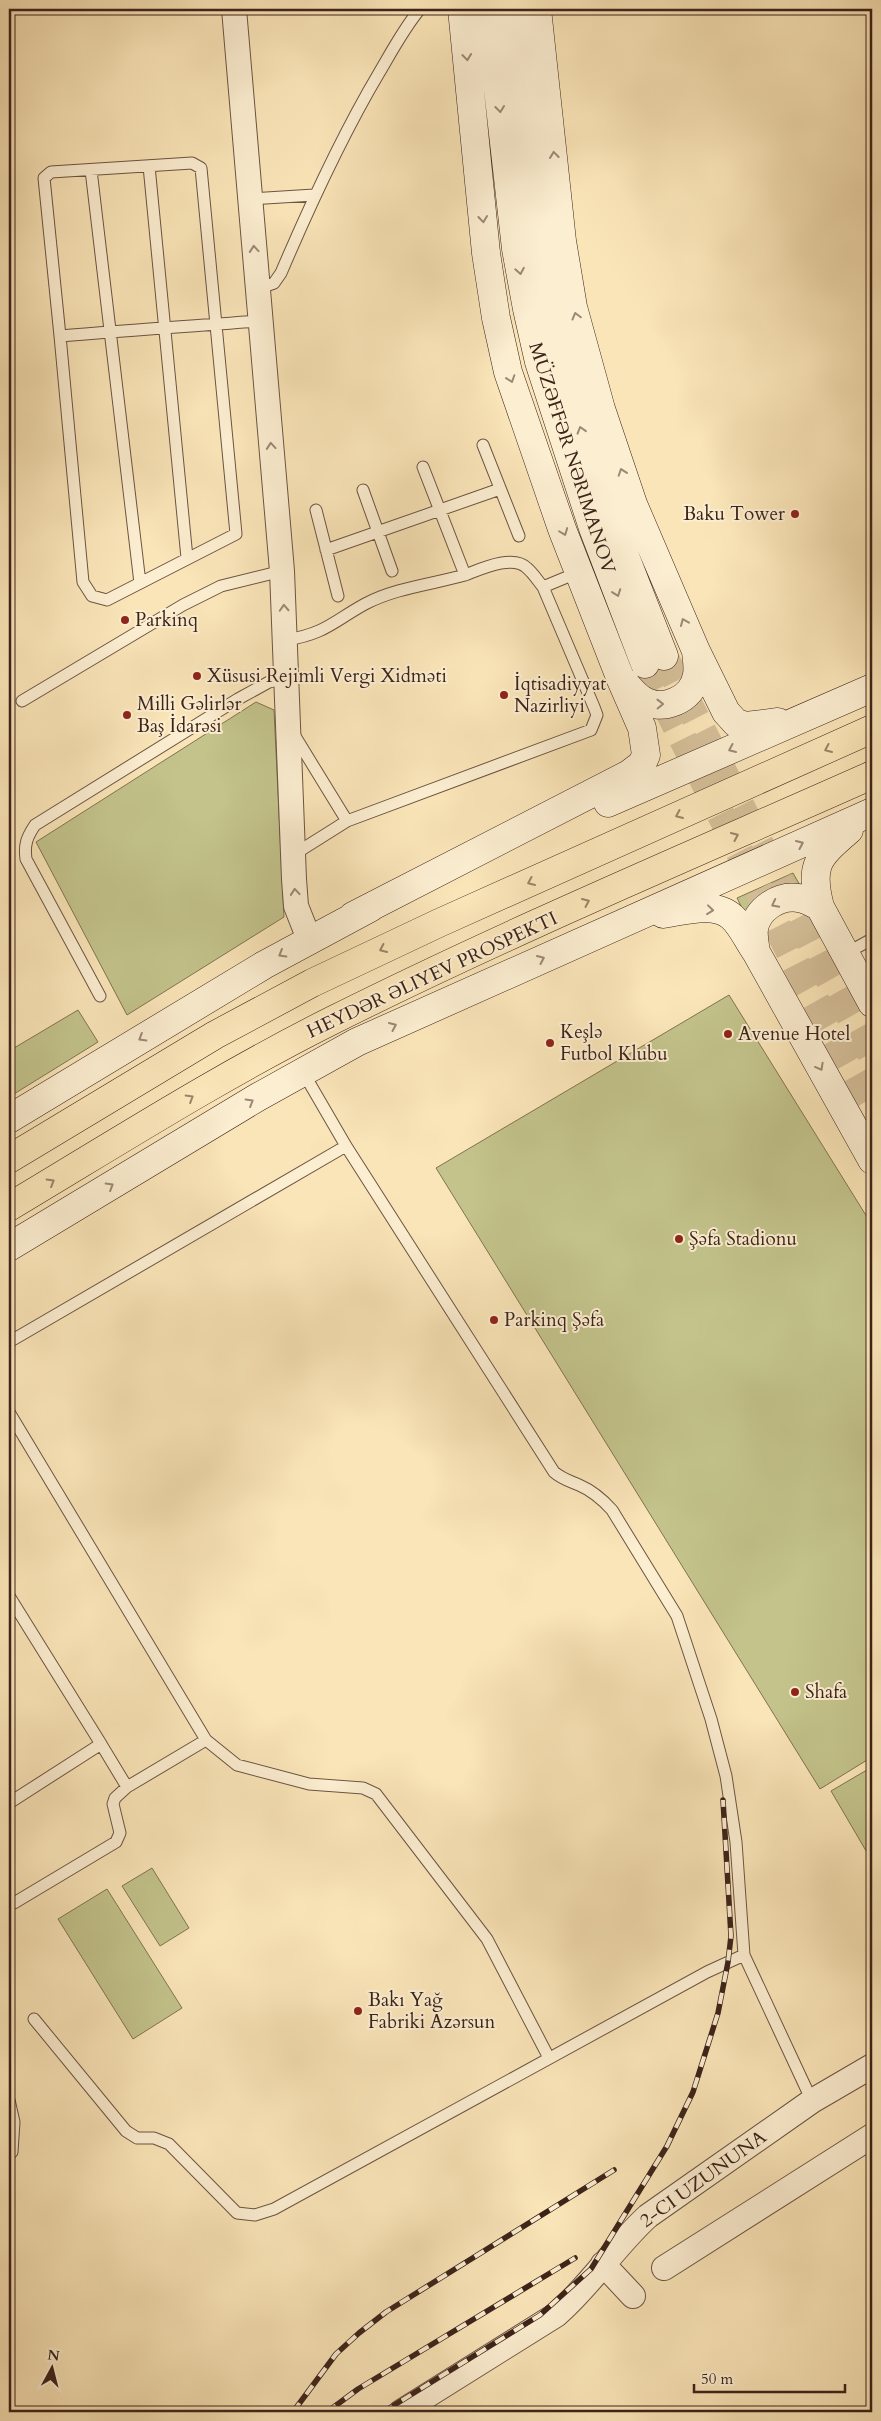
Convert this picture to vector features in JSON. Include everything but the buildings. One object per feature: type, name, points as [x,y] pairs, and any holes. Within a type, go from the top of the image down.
[{"type":"highway","points":[[9,1160],[215,1034],[312,983],[439,923],[872,729]]},
{"type":"highway","name":"HEYDƏR ƏLIYEV PROSPEKTI","points":[[9,1207],[233,1072],[331,1021],[452,962],[872,775]]},
{"type":"main road","points":[[9,1119],[309,939],[637,769],[646,755],[645,738],[579,572],[508,372],[498,327],[486,253],[462,9]]},
{"type":"main road","name":"MÜZƏFFƏR NƏRIMANOV","points":[[489,9],[516,249],[537,353],[564,444],[593,528],[655,660],[583,436],[547,310],[536,244],[511,9]]},
{"type":"main road","points":[[537,9],[562,241],[573,307],[602,409],[633,504],[696,651],[726,712],[736,723],[756,726],[809,715]]},
{"type":"main road","points":[[621,680],[641,699],[654,705],[665,705],[674,702],[687,695],[694,686],[697,675],[696,651]]},
{"type":"main road","points":[[352,916],[872,688]]},
{"type":"main road","points":[[869,993],[820,907],[815,873],[818,861],[825,851],[870,813]]},
{"type":"main road","points":[[9,1247],[303,1072],[357,1042],[870,813]]},
{"type":"main road","points":[[756,952],[754,930],[757,919],[765,909],[779,900],[796,897],[820,907]]},
{"type":"main road","points":[[627,920],[689,910],[720,911],[730,915],[756,952],[872,1160]]},
{"type":"street","points":[[234,9],[282,571],[288,678],[296,906],[309,939]]},
{"type":"street","name":"2-CI UZUNUNA","points":[[401,2412],[556,2315],[569,2304],[630,2233],[648,2216],[812,2101],[872,2066]]},
{"type":"street","points":[[664,2268],[872,2136]]},
{"type":"street","points":[[603,2264],[633,2296]]},
{"type":"lane","points":[[257,288],[274,283],[281,274],[314,195],[368,92],[408,23],[420,9]]},
{"type":"lane","points":[[192,164],[201,168],[236,534],[107,600],[92,596],[83,582],[44,178],[51,172],[149,166],[192,164]]},
{"type":"lane","points":[[149,166],[187,558]]},
{"type":"lane","points":[[91,170],[140,583]]},
{"type":"lane","points":[[250,199],[314,195]]},
{"type":"lane","points":[[60,336],[260,321]]},
{"type":"lane","points":[[483,446],[519,536]]},
{"type":"lane","points":[[423,467],[465,575]]},
{"type":"lane","points":[[326,550],[440,512],[500,489]]},
{"type":"lane","points":[[363,490],[392,571]]},
{"type":"lane","points":[[316,510],[338,596]]},
{"type":"lane","points":[[286,640],[323,631],[366,604],[389,595],[465,575],[490,566],[516,562],[527,567],[543,586],[597,715],[591,730],[580,736],[347,821],[293,855]]},
{"type":"lane","points":[[22,701],[184,604],[221,586],[282,571]]},
{"type":"lane","points":[[543,586],[579,572]]},
{"type":"lane","points":[[100,996],[26,859],[24,846],[28,836],[35,825],[238,699],[269,682],[288,678]]},
{"type":"lane","points":[[289,727],[347,821]]},
{"type":"lane","points":[[846,954],[872,939]]},
{"type":"lane","points":[[303,1072],[346,1146],[554,1472],[562,1479],[580,1485],[601,1498],[612,1510],[677,1616],[726,1776],[736,1842],[744,1955],[812,2101]]},
{"type":"lane","points":[[9,1342],[346,1146]]},
{"type":"lane","points":[[9,1412],[206,1740],[237,1765],[309,1784],[363,1788],[376,1794],[488,1939],[549,2058]]},
{"type":"lane","points":[[9,1596],[127,1787]]},
{"type":"lane","points":[[14,1903],[116,1842],[120,1833],[113,1804],[114,1798],[127,1787],[206,1740]]},
{"type":"lane","points":[[9,1803],[101,1744]]},
{"type":"lane","points":[[34,2019],[126,2131],[137,2138],[154,2138],[170,2144],[236,2213],[255,2215],[274,2209],[707,1972],[744,1955]]},
{"type":"lane","points":[[9,2100],[14,2122],[12,2152],[9,2155]]},
{"type":"green space","points":[[256,702],[274,710],[284,917],[127,1015],[36,842]]},
{"type":"green space","points":[[793,873],[801,887],[745,914],[737,898]]},
{"type":"green space","points":[[729,995],[872,1225],[872,1757],[820,1789],[436,1168]]},
{"type":"green space","points":[[78,1010],[98,1042],[9,1097],[9,1051]]},
{"type":"green space","points":[[872,1767],[872,1861],[831,1791]]},
{"type":"green space","points":[[152,1868],[189,1928],[160,1946],[122,1886]]},
{"type":"green space","points":[[107,1889],[182,2008],[133,2039],[58,1919]]},
{"type":"tunnel","points":[[664,656],[828,977],[872,1055]]},
{"type":"tunnel","points":[[645,664],[805,982],[872,1101]]},
{"type":"railway","points":[[383,2412],[540,2315],[591,2269],[667,2146],[693,2092],[718,2013],[728,1962],[731,1936],[723,1800]]},
{"type":"railway","points":[[293,2412],[336,2354],[386,2312],[614,2170]]},
{"type":"railway","points":[[327,2412],[358,2389],[575,2258]]},
{"type":"place","name":"Baku Tower","points":[[795,514]]},
{"type":"place","name":"Parkinq","points":[[125,620]]},
{"type":"place","name":"Xüsusi Rejimli Vergi Xidməti","points":[[197,676]]},
{"type":"place","name":"İqtisadiyyat Nazirliyi","points":[[504,695]]},
{"type":"place","name":"Milli Gəlirlər Baş İdarəsi","points":[[127,715]]},
{"type":"place","name":"Avenue Hotel","points":[[728,1034]]},
{"type":"place","name":"Keşlə Futbol Klubu","points":[[550,1043]]},
{"type":"place","name":"Şəfa Stadionu","points":[[679,1239]]},
{"type":"place","name":"Parkinq Şəfa","points":[[494,1320]]},
{"type":"place","name":"Shafa","points":[[795,1692]]},
{"type":"place","name":"Bakı Yağ Fabriki Azərsun","points":[[358,2011]]}]
